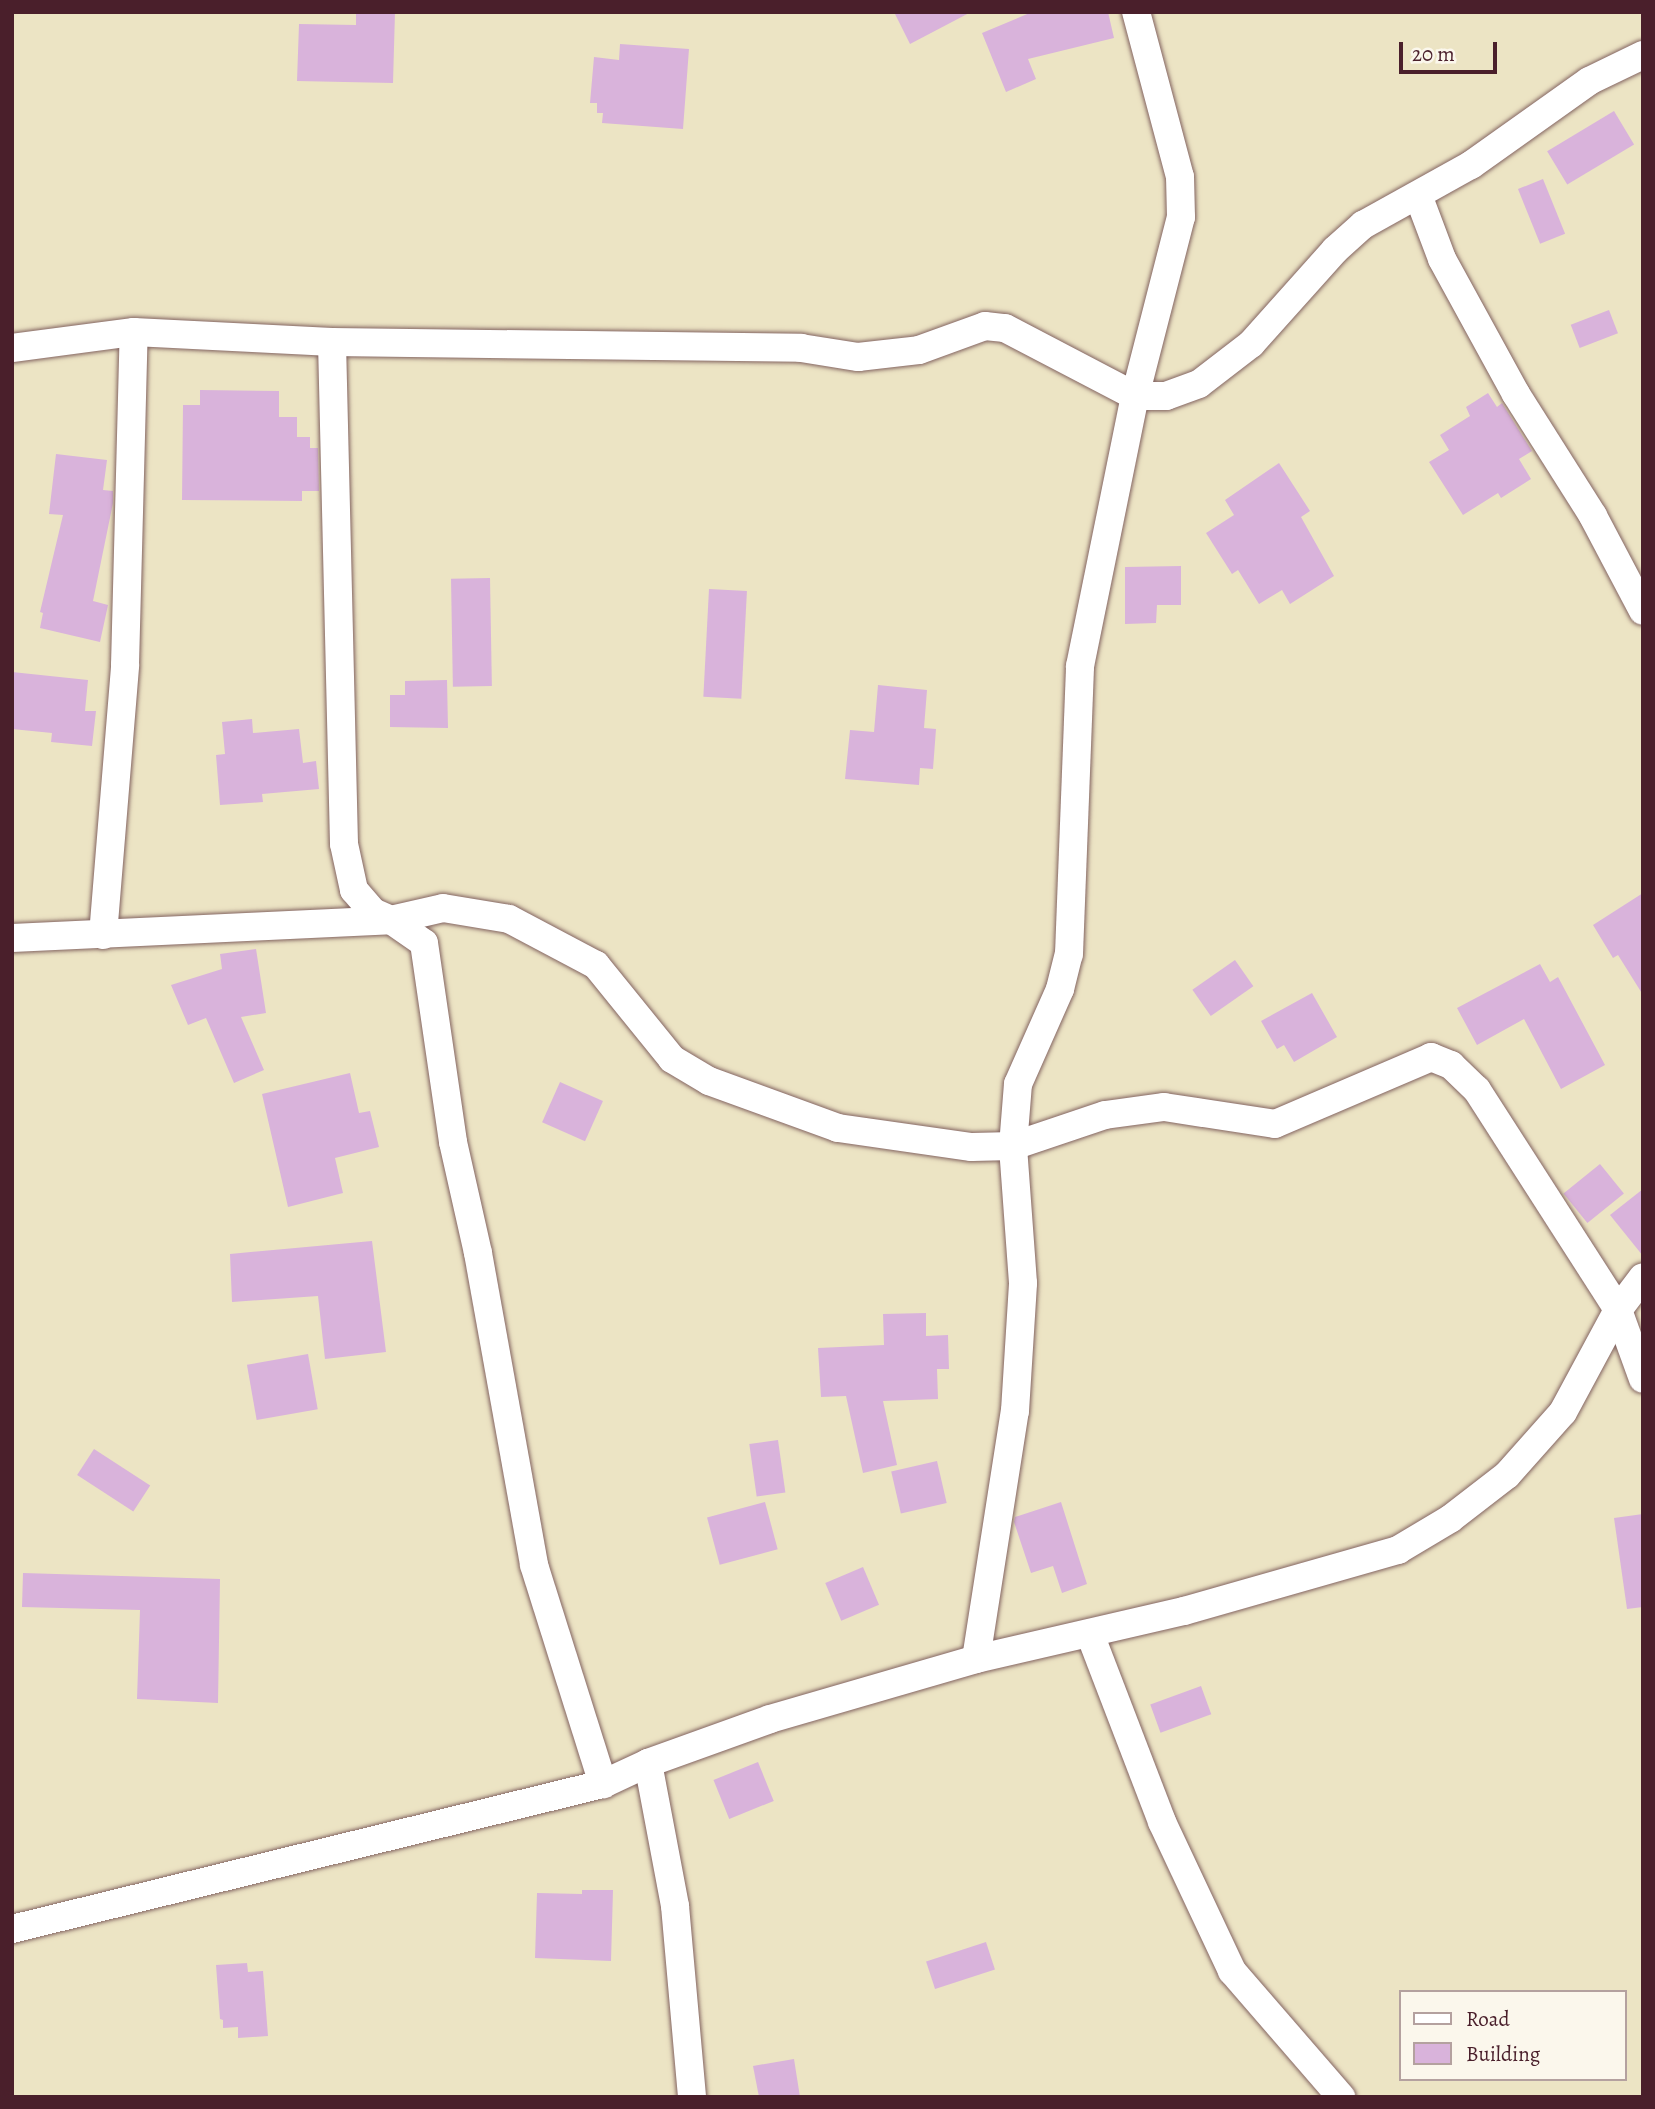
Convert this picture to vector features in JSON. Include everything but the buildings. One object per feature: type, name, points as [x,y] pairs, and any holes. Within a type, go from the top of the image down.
[{"type":"street","points":[[976,1659],[1015,1411],[1023,1283],[1013,1146],[1018,1084],[1060,989],[1069,954],[1080,666],[1135,396],[1181,217],[1180,177],[1136,12]]},
{"type":"street","points":[[12,348],[134,332],[332,342],[801,348],[858,357],[919,350],[985,326],[1005,328],[1135,396],[1166,396],[1199,384],[1251,344],[1335,250],[1363,225],[1509,141],[1589,81],[1643,55]]},
{"type":"street","points":[[1418,195],[1442,259],[1458,290],[1516,394],[1593,516],[1643,611]]},
{"type":"street","points":[[103,935],[125,665],[134,332]]},
{"type":"street","points":[[332,342],[344,844],[354,890],[373,912],[391,920],[424,943],[453,1142],[478,1253],[534,1565],[603,1784]]},
{"type":"street","points":[[12,938],[391,920],[443,908],[509,919],[596,965],[672,1059],[709,1081],[838,1128],[972,1147],[1013,1146],[1105,1115],[1164,1107],[1275,1124],[1432,1057],[1451,1065],[1476,1090],[1618,1310],[1643,1379]]},
{"type":"street","points":[[12,1929],[603,1784],[648,1763],[770,1719],[976,1659],[1090,1634],[1398,1550],[1450,1519],[1507,1475],[1563,1412],[1618,1310],[1643,1277]]},
{"type":"street","points":[[1090,1634],[1162,1822],[1232,1971],[1340,2097]]},
{"type":"street","points":[[648,1763],[675,1906],[692,2097]]}]
